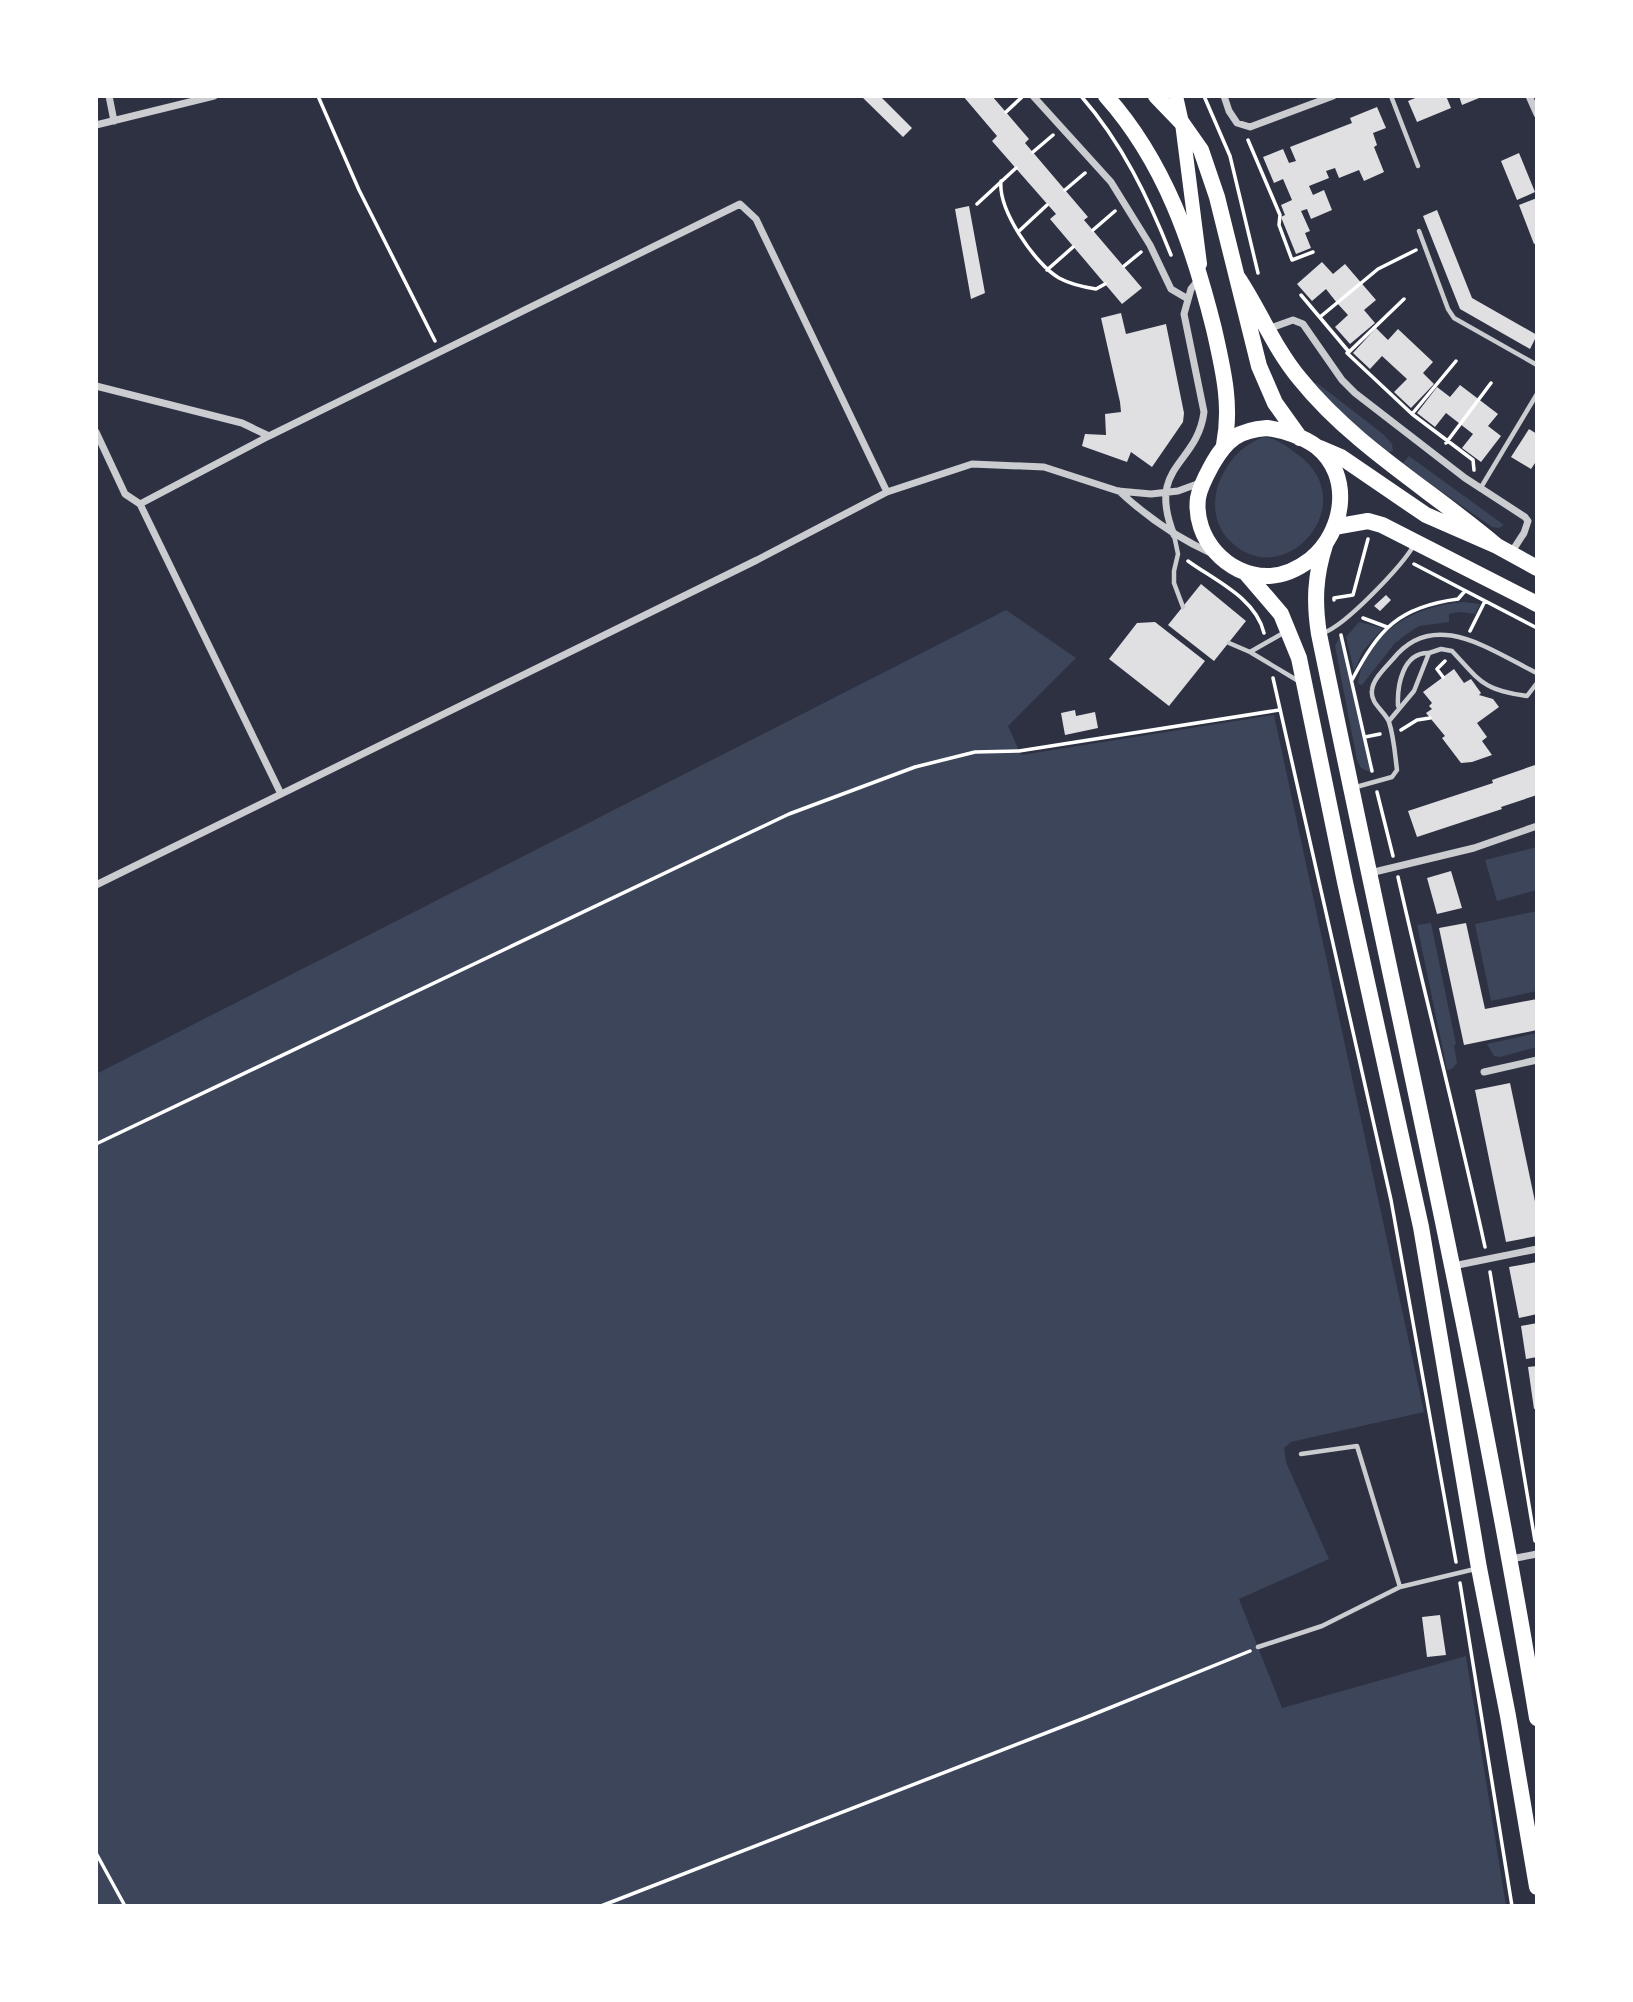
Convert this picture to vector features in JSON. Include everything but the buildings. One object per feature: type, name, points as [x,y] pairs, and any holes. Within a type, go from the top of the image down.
[{"type":"highway","points":[[1106,96],[1132,129],[1165,184],[1201,276],[1227,390],[1228,424],[1224,446]]},
{"type":"highway","points":[[1156,96],[1182,123],[1200,150],[1217,197],[1251,337],[1266,384],[1275,403],[1300,438]]},
{"type":"highway","points":[[1238,278],[1281,354],[1301,381],[1353,433],[1504,550]]},
{"type":"highway","points":[[1325,545],[1304,564],[1285,574],[1269,576],[1245,572],[1225,562],[1205,536],[1200,523],[1198,500],[1203,481],[1224,446],[1239,434],[1257,429],[1276,429],[1300,438],[1341,457],[1426,515],[1537,568]]},
{"type":"highway","points":[[1318,447],[1329,462],[1339,487],[1341,507],[1325,545],[1317,575],[1315,594],[1319,634],[1453,1266],[1510,1560],[1537,1718]]},
{"type":"highway","points":[[1334,527],[1359,522],[1376,523],[1537,604]]},
{"type":"highway","points":[[1245,572],[1281,614],[1289,629],[1304,684],[1421,1227],[1537,1887]]},
{"type":"main road","points":[[1176,96],[1182,123],[1201,276]]},
{"type":"street","points":[[109,96],[114,121]]},
{"type":"street","points":[[96,125],[214,96]]},
{"type":"street","points":[[1033,96],[1096,163],[1125,202],[1171,289],[1188,299]]},
{"type":"street","points":[[1224,96],[1237,123],[1245,127],[1256,126],[1333,96]]},
{"type":"street","points":[[1529,96],[1537,114]]},
{"type":"street","points":[[140,504],[269,436],[740,204],[755,219],[887,492]]},
{"type":"street","points":[[1174,535],[1169,523],[1166,493],[1168,478],[1196,438],[1204,412],[1184,325],[1184,308],[1191,289],[1201,276]]},
{"type":"street","points":[[1251,337],[1293,320],[1307,329],[1347,386],[1436,456],[1527,519],[1524,533],[1504,550]]},
{"type":"street","points":[[96,386],[242,424],[269,436]]},
{"type":"street","points":[[96,432],[125,494],[140,504],[281,794]]},
{"type":"street","points":[[96,885],[791,543],[887,492],[972,464],[1044,467],[1118,491],[1151,494],[1189,488],[1203,481]]},
{"type":"street","points":[[1118,491],[1146,516],[1174,535],[1219,556]]},
{"type":"street","points":[[1369,873],[1474,848],[1537,826]]},
{"type":"street","points":[[1484,1072],[1537,1060]]},
{"type":"street","points":[[1453,1266],[1537,1250]]},
{"type":"street","points":[[1510,1560],[1537,1554]]},
{"type":"lane","points":[[1391,96],[1418,166]]},
{"type":"lane","points":[[1419,231],[1448,309],[1454,318],[1537,365]]},
{"type":"lane","points":[[1478,487],[1537,394]]},
{"type":"lane","points":[[1174,535],[1178,554],[1174,583],[1183,607]]},
{"type":"lane","points":[[1319,634],[1335,628],[1406,559],[1415,542]]},
{"type":"lane","points":[[1250,652],[1289,629]]},
{"type":"lane","points":[[1351,789],[1392,777],[1397,770],[1389,721],[1374,702],[1372,687],[1399,651],[1421,636],[1437,634],[1466,638],[1537,673]]},
{"type":"lane","points":[[1229,643],[1250,652],[1304,684]]},
{"type":"lane","points":[[1398,707],[1405,668],[1413,656],[1441,649],[1451,650],[1484,684],[1502,692],[1527,696],[1537,683]]},
{"type":"lane","points":[[1389,721],[1414,691],[1429,653]]},
{"type":"lane","points":[[1301,1454],[1357,1446],[1400,1587]]},
{"type":"lane","points":[[1258,1647],[1322,1626],[1400,1587],[1479,1568]]},
{"type":"path","points":[[318,96],[359,190],[440,352]]},
{"type":"path","points":[[1006,112],[1023,96]]},
{"type":"path","points":[[1081,96],[1103,123],[1143,187],[1173,259]]},
{"type":"path","points":[[1205,96],[1230,156],[1260,279]]},
{"type":"path","points":[[1033,152],[1062,127]]},
{"type":"path","points":[[1247,138],[1254,149],[1280,215],[1279,225],[1292,260],[1313,252]]},
{"type":"path","points":[[1065,190],[1096,163]]},
{"type":"path","points":[[977,204],[1016,168]]},
{"type":"path","points":[[1001,181],[1001,195],[1018,232],[1047,270],[1076,285],[1096,289],[1105,284]]},
{"type":"path","points":[[1093,230],[1125,202]]},
{"type":"path","points":[[1018,232],[1047,205]]},
{"type":"path","points":[[1124,267],[1150,245]]},
{"type":"path","points":[[1307,329],[1378,268],[1425,246]]},
{"type":"path","points":[[1047,270],[1073,247]]},
{"type":"path","points":[[1301,295],[1349,352],[1347,354],[1412,414],[1473,460],[1478,487]]},
{"type":"path","points":[[1349,352],[1404,299]]},
{"type":"path","points":[[1412,414],[1456,361]]},
{"type":"path","points":[[1436,456],[1491,383]]},
{"type":"path","points":[[1334,598],[1353,595],[1368,536]]},
{"type":"path","points":[[1178,554],[1235,593],[1252,609],[1262,624]]},
{"type":"path","points":[[1416,565],[1537,628]]},
{"type":"path","points":[[1352,680],[1367,652],[1387,627],[1411,610],[1458,599],[1465,591]]},
{"type":"path","points":[[1354,609],[1364,618],[1387,627]]},
{"type":"path","points":[[1340,632],[1439,1054],[1456,1112],[1488,1259],[1537,1554]]},
{"type":"path","points":[[1273,679],[1391,1200],[1458,1573],[1512,1906]]},
{"type":"path","points":[[96,1143],[789,814],[915,767],[975,752],[1019,751],[1279,710]]},
{"type":"path","points":[[601,1906],[1087,1717],[1258,1647]]},
{"type":"path","points":[[96,1853],[125,1906]]},
{"type":"shaded area","points":[[1317,383],[1383,434],[1392,444],[1393,451],[1387,453],[1357,428],[1313,384]]},
{"type":"shaded area","points":[[1264,437],[1278,441],[1297,454],[1316,474],[1323,496],[1320,518],[1309,536],[1292,550],[1272,557],[1250,554],[1229,540],[1220,527],[1215,512],[1216,496],[1227,466],[1250,444]]},
{"type":"shaded area","points":[[1409,456],[1504,525],[1499,528],[1492,527],[1402,464]]},
{"type":"shaded area","points":[[1464,602],[1480,604],[1475,614],[1449,614],[1449,622],[1419,626],[1395,643],[1362,685],[1358,684],[1362,666],[1370,650],[1396,625],[1428,609]]},
{"type":"shaded area","points":[[1006,610],[1076,658],[1008,726],[1021,755],[1274,715],[1424,1412],[1291,1442],[1284,1448],[1286,1462],[1329,1559],[1239,1599],[1282,1708],[1466,1656],[1506,1906],[96,1906],[96,1074]]},
{"type":"shaded area","points":[[1359,622],[1383,628],[1363,651],[1354,671],[1346,637]]},
{"type":"shaded area","points":[[1340,636],[1370,772],[1361,768],[1357,760],[1335,646]]},
{"type":"shaded area","points":[[1537,847],[1537,890],[1497,901],[1485,860]]},
{"type":"shaded area","points":[[1537,911],[1537,991],[1491,1001],[1475,924]]},
{"type":"shaded area","points":[[1431,923],[1456,1044],[1457,1063],[1447,1070],[1417,925]]},
{"type":"shaded area","points":[[1537,1033],[1537,1047],[1500,1057],[1494,1056],[1487,1044]]}]
